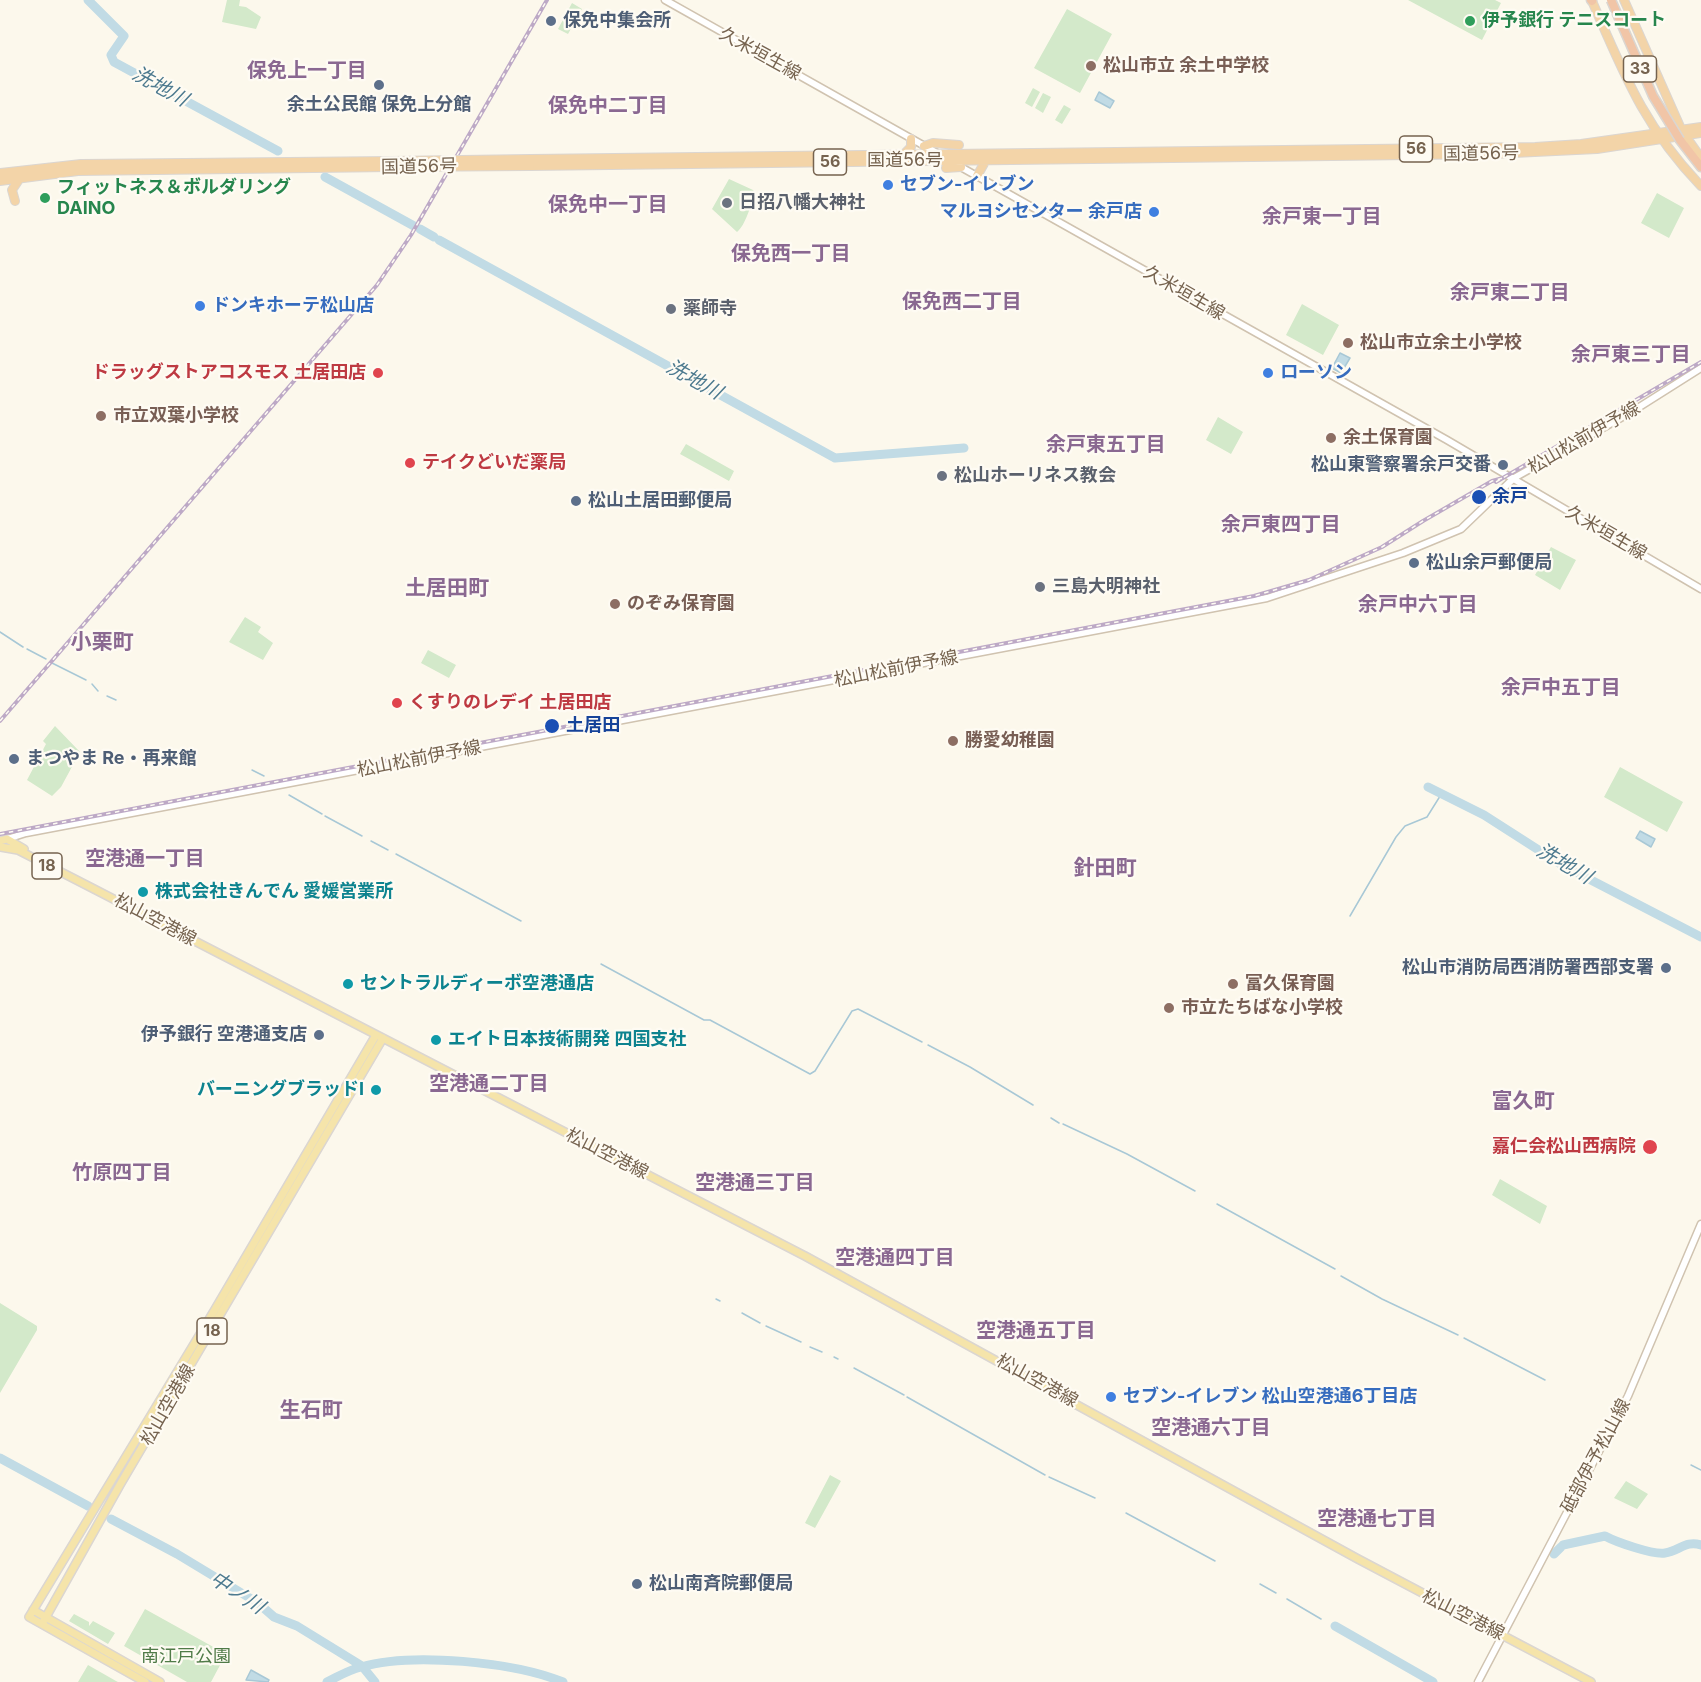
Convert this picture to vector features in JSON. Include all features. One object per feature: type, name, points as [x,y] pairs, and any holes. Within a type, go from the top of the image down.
[{"type":"highway","name":"33","points":[[1611,0],[1653,96],[1681,134]]},
{"type":"highway","name":"33","points":[[1624,0],[1681,134]]},
{"type":"highway","name":"33","points":[[1592,1],[1634,97],[1659,137]]},
{"type":"highway","name":"国道56号","points":[[1681,134],[1701,127]]},
{"type":"highway","name":"国道56号","points":[[0,181],[87,171],[392,164],[955,153],[1535,147],[1701,133]]},
{"type":"highway","points":[[1681,134],[1701,158]]},
{"type":"highway","points":[[1681,134],[1701,167]]},
{"type":"highway","points":[[1659,137],[1701,186]]},
{"type":"highway","name":"国道56号","points":[[530,162],[592,166],[661,164],[947,167],[986,160],[1493,154],[1591,150],[1659,137]]},
{"type":"highway","points":[[904,154],[911,147],[911,139]]},
{"type":"highway","points":[[924,146],[933,143],[961,142],[947,167]]},
{"type":"highway","points":[[977,176],[986,160]]},
{"type":"highway","name":"国道56号","points":[[0,173],[89,164],[392,164]]},
{"type":"highway","points":[[656,172],[661,164]]},
{"type":"highway","name":"56","points":[[947,167],[962,167]]},
{"type":"highway","points":[[15,201],[12,190],[20,178]]},
{"type":"main road","name":"久米垣生線","points":[[665,0],[938,154],[947,167]]},
{"type":"main road","name":"久米垣生線","points":[[962,167],[1514,478],[1701,589]]},
{"type":"main road","name":"松山松前伊予線","points":[[10,842],[37,832],[1267,598],[1449,536],[1468,525],[1514,478],[1633,411],[1701,368]]},
{"type":"main road","name":"18","points":[[10,842],[30,854]]},
{"type":"main road","name":"松山空港線","points":[[10,842],[59,872],[94,888]]},
{"type":"main road","name":"松山空港線","points":[[30,854],[805,1256],[1358,1559],[1591,1682]]},
{"type":"main road","name":"松山空港線","points":[[145,1682],[44,1621],[33,1610],[379,1036]]},
{"type":"main road","name":"松山空港線","points":[[44,1621],[379,1036]]},
{"type":"main road","name":"砥部伊予松山線","points":[[1478,1682],[1636,1379],[1701,1224]]},
{"type":"main road","name":"松山空港線","points":[[44,1621],[160,1682]]},
{"type":"green space","points":[[227,0],[240,0],[239,6],[246,7],[261,17],[256,29],[222,22]]},
{"type":"green space","name":"伊予銀行 テニスコート","points":[[1408,0],[1495,0],[1501,3],[1482,40]]},
{"type":"green space","points":[[572,3],[582,9],[568,34],[558,29]]},
{"type":"green space","points":[[1067,9],[1112,34],[1080,93],[1034,68]]},
{"type":"green space","points":[[1033,88],[1040,92],[1032,107],[1025,103]]},
{"type":"green space","points":[[1043,93],[1051,97],[1043,113],[1035,108]]},
{"type":"green space","points":[[1064,105],[1071,109],[1062,124],[1055,120]]},
{"type":"green space","points":[[729,179],[753,190],[756,194],[737,232],[712,209]]},
{"type":"green space","points":[[1657,193],[1684,208],[1669,238],[1641,223]]},
{"type":"green space","points":[[1302,304],[1339,325],[1323,355],[1286,335]]},
{"type":"green space","points":[[1218,417],[1243,432],[1231,454],[1206,440]]},
{"type":"green space","points":[[686,444],[734,471],[729,481],[680,454]]},
{"type":"green space","points":[[1551,547],[1576,560],[1560,590],[1535,575]]},
{"type":"green space","points":[[245,617],[261,627],[258,632],[273,643],[263,660],[229,642]]},
{"type":"green space","points":[[428,650],[456,665],[449,678],[421,663]]},
{"type":"green space","points":[[55,726],[80,752],[61,787],[52,796],[27,780],[46,744],[43,741]]},
{"type":"green space","points":[[1620,767],[1683,802],[1667,832],[1604,797]]},
{"type":"green space","points":[[1500,1179],[1547,1206],[1540,1224],[1492,1195]]},
{"type":"green space","points":[[0,1303],[37,1326],[37,1330],[0,1393]]},
{"type":"green space","points":[[830,1475],[841,1481],[815,1528],[805,1523]]},
{"type":"green space","points":[[1626,1481],[1648,1494],[1637,1509],[1614,1498]]},
{"type":"green space","name":"南江戸公園","points":[[145,1609],[226,1654],[211,1682],[187,1682],[124,1646]]},
{"type":"green space","name":"南江戸公園","points":[[74,1614],[89,1622],[89,1626],[93,1621],[115,1633],[108,1644],[69,1621]]},
{"type":"green space","name":"南江戸公園","points":[[88,1665],[116,1681],[118,1682],[78,1682]]},
{"type":"water","points":[[1099,92],[1114,101],[1110,108],[1095,100]]},
{"type":"water","points":[[1340,353],[1350,358],[1341,373],[1332,368]]},
{"type":"water","points":[[1640,831],[1655,839],[1651,847],[1636,838]]},
{"type":"water","points":[[251,1670],[269,1680],[268,1682],[246,1680]]},
{"type":"waterway","name":"洗地川","points":[[88,0],[124,36],[111,55],[114,62],[278,151]]},
{"type":"waterway","name":"洗地川","points":[[325,177],[414,226]]},
{"type":"waterway","name":"洗地川","points":[[420,229],[434,237]]},
{"type":"waterway","name":"洗地川","points":[[439,240],[835,458],[964,448]]},
{"type":"waterway","points":[[0,632],[23,647]]},
{"type":"waterway","points":[[27,649],[46,659]]},
{"type":"waterway","points":[[52,663],[86,680]]},
{"type":"waterway","points":[[92,684],[98,691]]},
{"type":"waterway","points":[[107,696],[116,700]]},
{"type":"waterway","points":[[252,770],[264,776]]},
{"type":"waterway","name":"洗地川","points":[[1428,787],[1484,815],[1562,865],[1701,937]]},
{"type":"waterway","points":[[1350,916],[1396,837],[1405,826],[1427,817],[1442,793]]},
{"type":"waterway","points":[[289,795],[322,814]]},
{"type":"waterway","points":[[325,816],[362,836]]},
{"type":"waterway","points":[[371,841],[388,850]]},
{"type":"waterway","points":[[396,854],[521,921]]},
{"type":"waterway","points":[[601,964],[810,1074],[815,1071],[852,1011],[858,1009],[922,1042]]},
{"type":"waterway","points":[[928,1045],[1033,1105]]},
{"type":"waterway","points":[[1051,1118],[1059,1123]]},
{"type":"waterway","points":[[1063,1124],[1127,1154],[1195,1191]]},
{"type":"waterway","points":[[1217,1204],[1335,1269]]},
{"type":"waterway","points":[[1341,1276],[1382,1299],[1458,1335]]},
{"type":"waterway","points":[[716,1299],[720,1301]]},
{"type":"waterway","points":[[742,1313],[760,1323]]},
{"type":"waterway","points":[[766,1326],[801,1342]]},
{"type":"waterway","points":[[1464,1338],[1545,1380]]},
{"type":"waterway","points":[[810,1347],[822,1352]]},
{"type":"waterway","points":[[834,1357],[838,1359]]},
{"type":"waterway","points":[[854,1368],[904,1395]]},
{"type":"waterway","points":[[907,1397],[1045,1475]]},
{"type":"waterway","name":"中ノ川","points":[[0,1458],[88,1506]]},
{"type":"waterway","points":[[1691,1465],[1701,1470]]},
{"type":"waterway","points":[[1049,1477],[1095,1498]]},
{"type":"waterway","points":[[1126,1513],[1215,1561]]},
{"type":"waterway","name":"中ノ川","points":[[111,1519],[177,1554],[258,1603],[274,1617],[297,1626],[362,1666],[375,1682]]},
{"type":"waterway","points":[[1563,1545],[1605,1536],[1635,1548],[1659,1553],[1670,1552],[1691,1544],[1701,1545]]},
{"type":"waterway","points":[[1554,1554],[1561,1547]]},
{"type":"waterway","points":[[1260,1584],[1276,1593]]},
{"type":"waterway","points":[[1287,1599],[1321,1619]]},
{"type":"waterway","points":[[1335,1626],[1433,1682]]},
{"type":"waterway","points":[[327,1682],[361,1667],[407,1660],[463,1661],[518,1669],[563,1682]]},
{"type":"railway","points":[[0,721],[377,285],[411,235],[547,0]]},
{"type":"railway","points":[[1496,482],[1701,362]]},
{"type":"railway","points":[[0,834],[1254,596],[1309,580],[1382,547],[1492,481],[1503,478]]},
{"type":"place","name":"保免中集会所","points":[[551,21]]},
{"type":"place","name":"伊予銀行 テニスコート","points":[[1470,21]]},
{"type":"place","name":"松山市立 余土中学校","points":[[1091,66]]},
{"type":"place","name":"余土公民館 保免上分館","points":[[379,85]]},
{"type":"place","name":"セブン-イレブン","points":[[888,185]]},
{"type":"place","name":"フィットネス＆ボルダリング DAINO","points":[[45,198]]},
{"type":"place","name":"日招八幡大神社","points":[[727,203]]},
{"type":"place","name":"マルヨシセンター 余戸店","points":[[1154,212]]},
{"type":"place","name":"ドンキホーテ松山店","points":[[200,306]]},
{"type":"place","name":"薬師寺","points":[[671,309]]},
{"type":"place","name":"松山市立余土小学校","points":[[1348,343]]},
{"type":"place","name":"ドラッグストアコスモス 土居田店","points":[[378,373]]},
{"type":"place","name":"ローソン","points":[[1268,373]]},
{"type":"place","name":"市立双葉小学校","points":[[101,416]]},
{"type":"place","name":"余土保育園","points":[[1331,438]]},
{"type":"place","name":"テイクどいだ薬局","points":[[410,463]]},
{"type":"place","name":"松山東警察署余戸交番","points":[[1503,465]]},
{"type":"place","name":"松山ホーリネス教会","points":[[942,476]]},
{"type":"place","name":"余戸","points":[[1479,497]]},
{"type":"place","name":"松山土居田郵便局","points":[[576,501]]},
{"type":"place","name":"松山余戸郵便局","points":[[1414,563]]},
{"type":"place","name":"三島大明神社","points":[[1040,587]]},
{"type":"place","name":"のぞみ保育園","points":[[615,604]]},
{"type":"place","name":"くすりのレデイ 土居田店","points":[[397,703]]},
{"type":"place","name":"土居田","points":[[552,726]]},
{"type":"place","name":"勝愛幼稚園","points":[[953,741]]},
{"type":"place","name":"まつやま Re・再来館","points":[[14,759]]},
{"type":"place","name":"株式会社きんでん 愛媛営業所","points":[[143,892]]},
{"type":"place","name":"松山市消防局西消防署西部支署","points":[[1666,968]]},
{"type":"place","name":"セントラルディーボ空港通店","points":[[348,984]]},
{"type":"place","name":"富久保育園","points":[[1233,984]]},
{"type":"place","name":"市立たちばな小学校","points":[[1169,1008]]},
{"type":"place","name":"伊予銀行 空港通支店","points":[[319,1035]]},
{"type":"place","name":"エイト日本技術開発 四国支社","points":[[436,1040]]},
{"type":"place","name":"バーニングブラッドⅠ","points":[[376,1090]]},
{"type":"place","name":"嘉仁会松山西病院","points":[[1650,1147]]},
{"type":"place","name":"セブン-イレブン 松山空港通6丁目店","points":[[1111,1397]]},
{"type":"place","name":"松山南斉院郵便局","points":[[637,1584]]},
{"type":"district","name":"保免上一丁目","points":[[307,71]]},
{"type":"district","name":"保免中二丁目","points":[[608,106]]},
{"type":"district","name":"保免中一丁目","points":[[608,205]]},
{"type":"district","name":"余戸東一丁目","points":[[1322,217]]},
{"type":"district","name":"保免西一丁目","points":[[791,254]]},
{"type":"district","name":"余戸東二丁目","points":[[1510,293]]},
{"type":"district","name":"保免西二丁目","points":[[962,302]]},
{"type":"district","name":"余戸東三丁目","points":[[1631,355]]},
{"type":"district","name":"余戸東五丁目","points":[[1106,445]]},
{"type":"district","name":"余戸東四丁目","points":[[1281,525]]},
{"type":"district","name":"土居田町","points":[[447,589]]},
{"type":"district","name":"余戸中六丁目","points":[[1418,605]]},
{"type":"district","name":"小栗町","points":[[102,643]]},
{"type":"district","name":"余戸中五丁目","points":[[1561,688]]},
{"type":"district","name":"空港通一丁目","points":[[145,859]]},
{"type":"district","name":"針田町","points":[[1105,869]]},
{"type":"district","name":"空港通二丁目","points":[[489,1084]]},
{"type":"district","name":"富久町","points":[[1523,1102]]},
{"type":"district","name":"竹原四丁目","points":[[122,1173]]},
{"type":"district","name":"空港通三丁目","points":[[755,1183]]},
{"type":"district","name":"空港通四丁目","points":[[895,1258]]},
{"type":"district","name":"空港通五丁目","points":[[1036,1331]]},
{"type":"district","name":"生石町","points":[[311,1411]]},
{"type":"district","name":"空港通六丁目","points":[[1211,1428]]},
{"type":"district","name":"空港通七丁目","points":[[1377,1519]]}]
